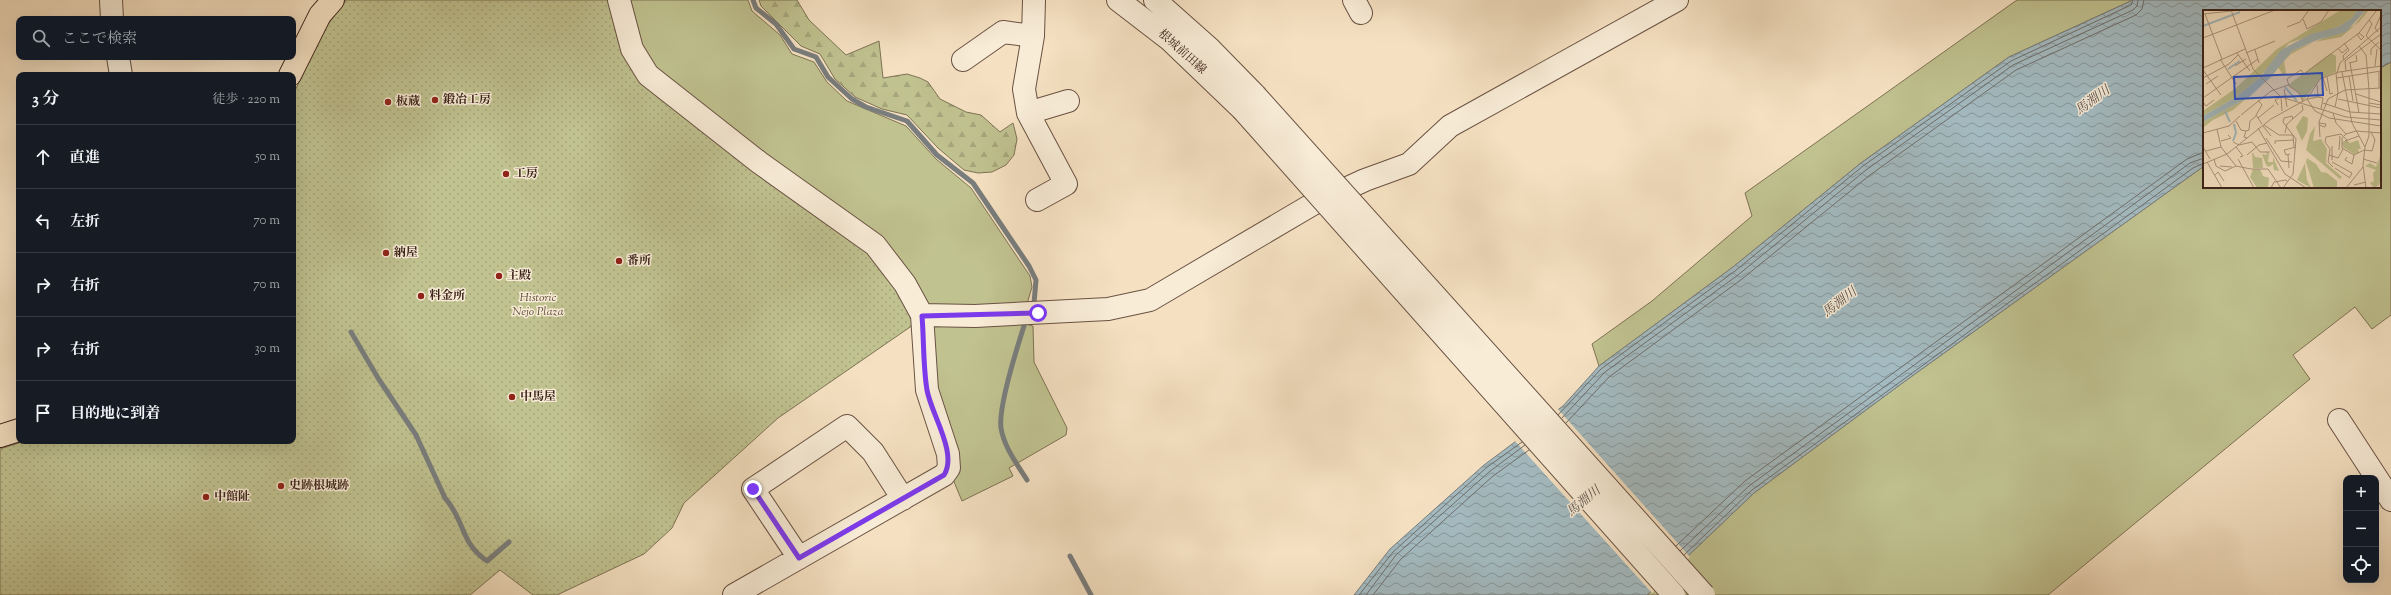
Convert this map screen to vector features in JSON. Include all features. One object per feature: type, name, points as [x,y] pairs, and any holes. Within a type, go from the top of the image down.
[{"type":"highway","points":[[292,72],[320,15],[333,0]]},
{"type":"highway","points":[[0,436],[16,431]]},
{"type":"street","points":[[112,0],[112,16]]},
{"type":"street","points":[[620,0],[632,49],[648,75],[760,163],[875,245],[905,284],[922,316],[927,390],[948,454],[948,468],[944,475],[734,595]]},
{"type":"street","points":[[1034,0],[1033,36],[1024,89],[1028,113],[1066,184],[1037,200]]},
{"type":"street","name":"根城前田線","points":[[1155,0],[1210,48],[1249,102]]},
{"type":"street","points":[[922,316],[975,316],[1108,309],[1150,300],[1312,204],[1365,180],[1409,164],[1450,126],[1677,0]]},
{"type":"street","name":"根城前田線","points":[[1122,1],[1249,102]]},
{"type":"street","points":[[963,60],[1003,32],[1033,36]]},
{"type":"street","points":[[118,60],[120,72]]},
{"type":"street","points":[[1028,113],[1068,101]]},
{"type":"street","points":[[1249,102],[1674,595]]},
{"type":"street","points":[[1249,102],[1704,595]]},
{"type":"street","points":[[2339,420],[2391,500]]},
{"type":"street","points":[[799,558],[753,489],[847,426],[873,452],[903,499]]},
{"type":"green space","name":"Historic Nejo Plaza","points":[[346,0],[615,0],[632,57],[872,249],[916,323],[778,418],[684,503],[672,528],[644,554],[557,595],[533,595],[500,570],[470,595],[0,595],[0,449],[16,444],[296,444],[296,89],[323,31]]},
{"type":"green space","points":[[624,0],[748,0],[752,11],[780,35],[792,54],[814,62],[827,82],[847,101],[906,126],[936,159],[971,188],[1030,276],[1032,287],[1027,304],[935,309],[651,68]]},
{"type":"green space","points":[[759,0],[797,0],[809,20],[846,55],[879,41],[883,78],[907,74],[920,78],[928,82],[940,99],[966,112],[981,115],[1000,132],[1013,123],[1017,139],[1014,155],[1006,165],[992,172],[978,173],[964,170],[938,148],[907,115],[882,109],[855,97],[835,79],[820,54],[801,46],[761,6]]},
{"type":"green space","points":[[2017,0],[2133,0],[2009,57],[1861,163],[1733,267],[1599,366],[1592,344],[1652,301],[1752,216],[1745,193]]},
{"type":"green space","points":[[2391,62],[2391,315],[2372,329],[2355,307],[2293,355],[2310,379],[2048,595],[1647,595],[1754,493],[1901,384],[2203,167],[2203,188],[2381,188],[2381,67]]},
{"type":"green space","points":[[1019,322],[1033,326],[1034,362],[1067,428],[1066,435],[1009,468],[1013,476],[962,501],[952,477],[931,387],[933,327]]},
{"type":"water","name":"馬淵川","points":[[2133,0],[2391,0],[2391,62],[2381,67],[2381,10],[2203,10],[2203,167],[1901,384],[1754,493],[1647,595],[1354,595],[1390,549],[1484,465],[1563,406],[1599,366],[1733,267],[1861,163],[2009,57]]},
{"type":"pier","points":[[1557,408],[1690,557],[1652,593],[1514,440]]},
{"type":"waterway","points":[[753,0],[756,8],[776,24],[794,49],[816,57],[828,77],[852,99],[866,107],[907,121],[937,155],[973,183],[1029,266],[1036,280],[1034,303]]},
{"type":"waterway","points":[[1024,326],[1005,392],[1002,406],[1001,428],[1008,449],[1027,480]]},
{"type":"waterway","points":[[351,332],[378,378],[416,435],[445,498],[456,515],[472,547],[487,561],[509,542]]},
{"type":"waterway","points":[[1070,556],[1091,595]]},
{"type":"place","name":"鍛冶工房","points":[[435,100]]},
{"type":"place","name":"板蔵","points":[[388,102]]},
{"type":"place","name":"工房","points":[[506,174]]},
{"type":"place","name":"納屋","points":[[386,253]]},
{"type":"place","name":"番所","points":[[619,261]]},
{"type":"place","name":"主殿","points":[[499,276]]},
{"type":"place","name":"料金所","points":[[421,296]]},
{"type":"place","name":"中馬屋","points":[[512,397]]},
{"type":"place","name":"史跡根城跡","points":[[281,486]]},
{"type":"place","name":"中館阯","points":[[206,497]]},
{"type":"route","points":[[753,489],[799,558],[944,475],[948,468],[948,454],[927,390],[922,316],[975,316],[1038,313]]}]
